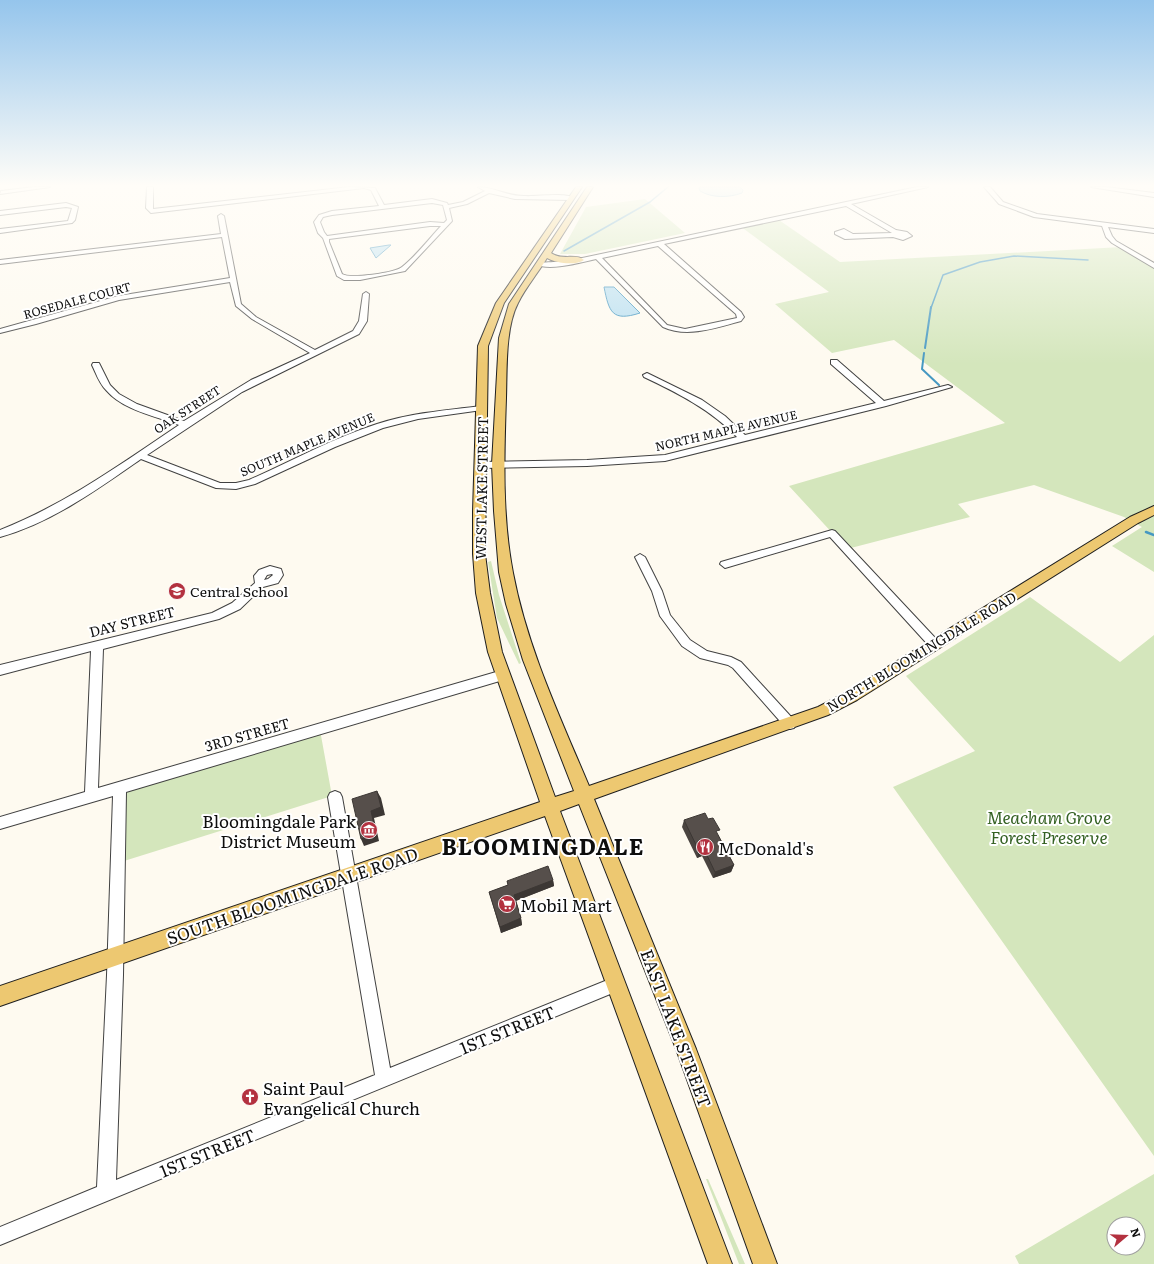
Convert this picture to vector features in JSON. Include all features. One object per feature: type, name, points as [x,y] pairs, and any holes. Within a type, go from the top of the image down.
[{"type":"main road","name":"WEST LAKE STREET","points":[[539,246],[500,303],[483,346],[479,554],[483,593],[494,646],[550,806]]},
{"type":"main road","name":"WEST LAKE STREET","points":[[551,246],[513,304],[507,320],[504,338],[498,464],[503,548],[513,604],[530,660],[583,795]]},
{"type":"main road","points":[[546,253],[556,260],[580,260]]},
{"type":"main road","points":[[527,263],[539,264]]},
{"type":"main road","name":"NORTH BLOOMINGDALE ROAD","points":[[583,795],[790,724],[848,699],[1134,520],[1154,510]]},
{"type":"main road","name":"SOUTH BLOOMINGDALE ROAD","points":[[0,996],[583,795]]},
{"type":"main road","name":"EAST LAKE STREET","points":[[583,795],[686,1049],[765,1264]]},
{"type":"main road","points":[[550,806],[614,985],[720,1264]]},
{"type":"street","points":[[0,262],[133,246]]},
{"type":"street","points":[[226,246],[238,305],[246,314],[315,353]]},
{"type":"street","points":[[328,246],[339,275],[344,278],[360,278],[403,270],[425,246]]},
{"type":"street","points":[[539,264],[555,265],[645,246]]},
{"type":"street","points":[[597,256],[665,326],[675,330],[685,331],[739,320],[741,317],[739,313],[662,246]]},
{"type":"street","points":[[1121,246],[1154,266]]},
{"type":"street","name":"ROSEDALE COURT","points":[[0,331],[34,323],[118,298],[232,280]]},
{"type":"street","name":"OAK STREET","points":[[0,534],[55,509],[239,390],[356,332],[363,321],[366,294]]},
{"type":"street","points":[[834,362],[883,404]]},
{"type":"street","points":[[96,365],[104,383],[116,395],[136,405],[186,424]]},
{"type":"street","points":[[647,375],[707,406],[730,424],[744,439]]},
{"type":"street","name":"NORTH MAPLE AVENUE","points":[[480,465],[653,460],[682,455],[948,387]]},
{"type":"street","name":"SOUTH MAPLE AVENUE","points":[[140,454],[219,486],[236,486],[252,482],[346,439],[381,426],[421,416],[482,408]]},
{"type":"street","points":[[725,564],[832,533],[935,644]]},
{"type":"street","points":[[640,557],[657,591],[665,616],[686,643],[704,655],[730,661],[737,665],[790,724]]},
{"type":"street","name":"DAY STREET","points":[[0,670],[215,616],[236,606],[261,583]]},
{"type":"street","points":[[91,796],[97,646]]},
{"type":"street","name":"3RD STREET","points":[[0,823],[503,675]]},
{"type":"street","points":[[106,1193],[116,956],[120,787]]},
{"type":"street","points":[[335,797],[384,1080]]},
{"type":"street","name":"1ST STREET","points":[[0,1236],[614,985]]},
{"type":"green space","points":[[564,246],[623,246],[585,254],[560,254]]},
{"type":"green space","points":[[767,246],[817,246],[840,262],[1122,247],[1154,266],[1154,572],[1112,546],[1142,527],[1124,517],[1034,485],[958,504],[970,517],[847,549],[789,486],[1005,423],[894,340],[832,353],[775,304],[829,292]]},
{"type":"green space","points":[[491,561],[499,595],[521,663],[519,664],[497,618],[488,562]]},
{"type":"green space","name":"Meacham Grove Forest Preserve","points":[[1030,597],[1120,662],[1154,635],[1154,1156],[893,787],[975,751],[906,676]]},
{"type":"green space","points":[[320,730],[332,796],[124,861],[124,789]]},
{"type":"green space","points":[[1154,1174],[1154,1264],[1019,1264],[1015,1256]]},
{"type":"green space","points":[[706,1179],[708,1179],[745,1264],[739,1264]]},
{"type":"water","points":[[383,246],[390,246],[376,258],[370,248]]},
{"type":"water","points":[[604,287],[614,287],[640,313],[623,316],[613,313],[610,309]]},
{"type":"building","name":"Bloomingdale Park District Museum","points":[[377,791],[381,807],[371,811],[376,834],[361,839],[352,799]]},
{"type":"building","name":"McDonald's","points":[[705,813],[708,819],[713,818],[720,830],[716,831],[734,865],[715,872],[704,849],[699,851],[684,820]]},
{"type":"building","points":[[548,866],[553,880],[514,895],[521,918],[500,927],[489,892],[508,885],[507,881]]},
{"type":"waterway","points":[[564,251],[573,246]]},
{"type":"waterway","points":[[931,308],[943,275],[980,262],[1014,256],[1088,260]]},
{"type":"waterway","points":[[925,348],[931,307]]},
{"type":"waterway","points":[[924,353],[922,369],[939,385]]},
{"type":"waterway","points":[[1146,532],[1154,535]]},
{"type":"place","name":"Central School","points":[[177,591]]},
{"type":"place","name":"Bloomingdale Park District Museum","points":[[369,830]]},
{"type":"place","name":"McDonald's","points":[[705,847]]},
{"type":"place","name":"Mobil Mart","points":[[507,904]]},
{"type":"place","name":"Saint Paul Evangelical Church","points":[[250,1097]]},
{"type":"district","name":"BLOOMINGDALE","points":[[543,845]]}]
